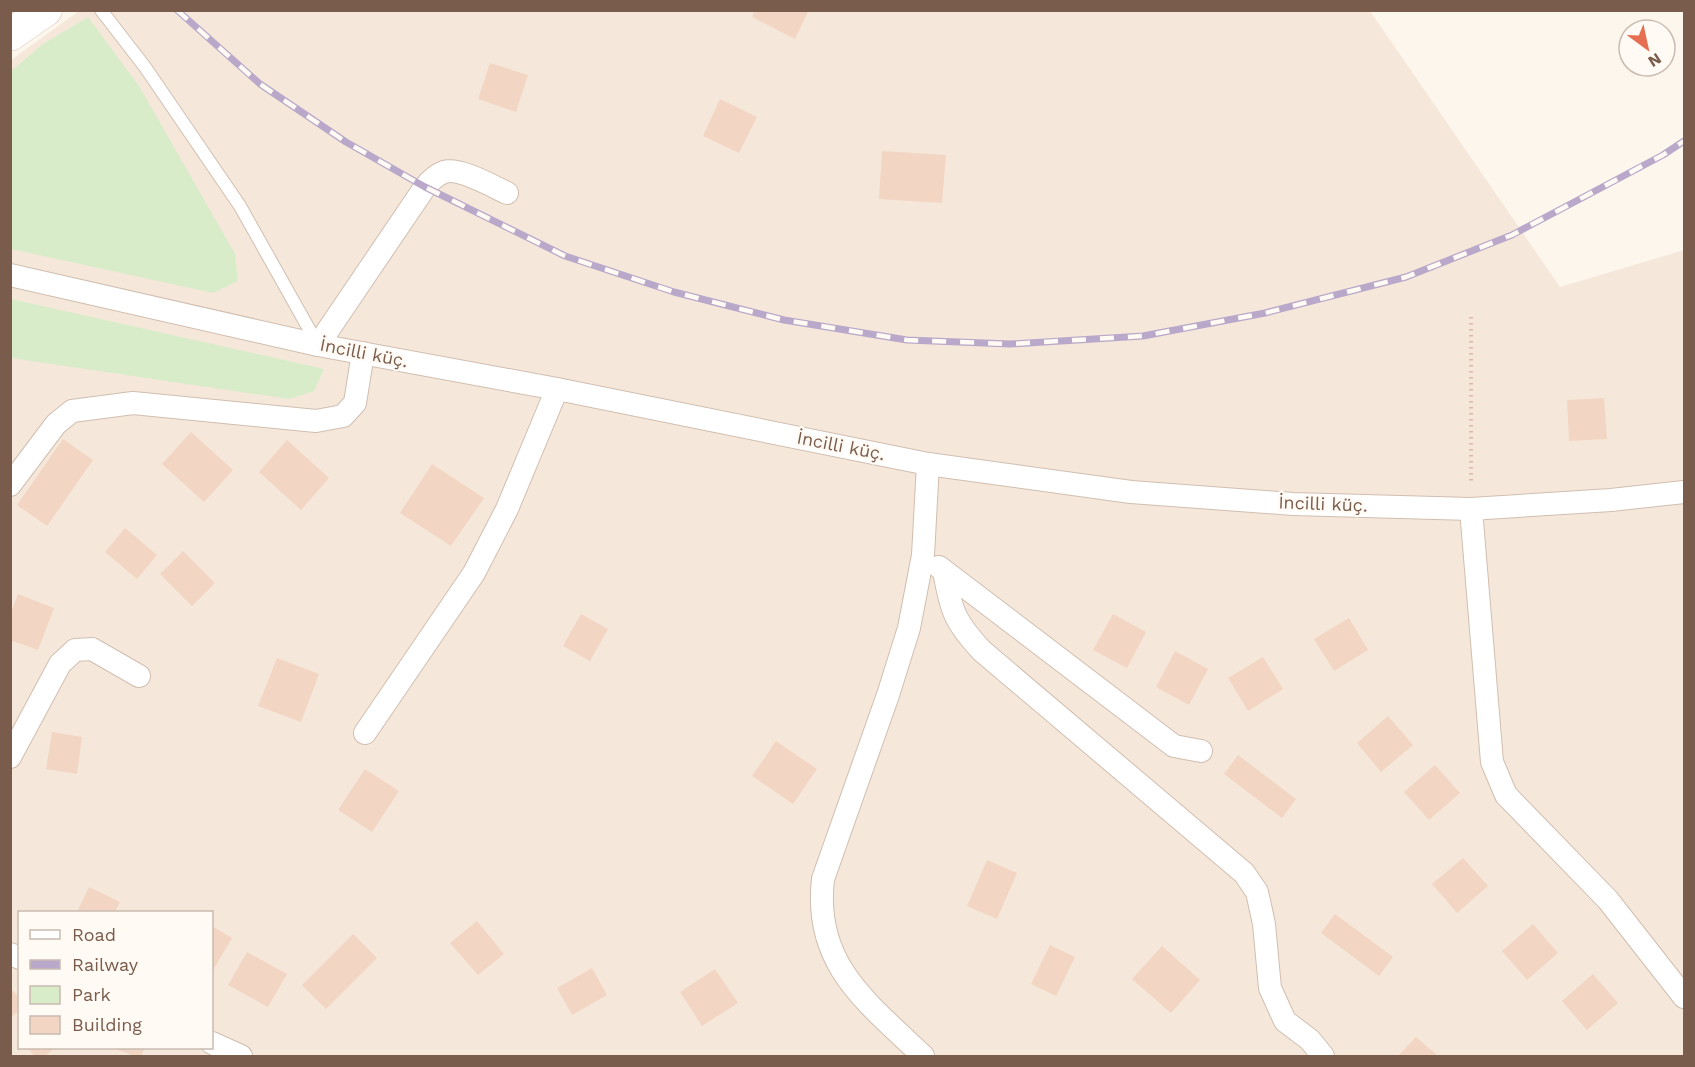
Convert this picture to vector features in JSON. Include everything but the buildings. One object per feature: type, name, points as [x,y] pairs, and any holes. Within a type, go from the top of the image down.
[{"type":"street","points":[[318,345],[432,179],[444,172],[456,171],[507,193]]},
{"type":"street","name":"İncilli küç.","points":[[10,275],[318,345],[558,389],[928,464],[1131,492],[1293,504],[1472,508],[1611,500],[1684,492]]},
{"type":"street","points":[[10,485],[56,424],[72,411],[133,404],[316,421],[343,416],[355,404],[363,353]]},
{"type":"street","points":[[365,734],[474,573],[507,509],[558,389]]},
{"type":"street","points":[[923,1056],[861,997],[848,981],[838,965],[823,922],[821,901],[823,879],[866,762],[909,628],[923,555],[928,464]]},
{"type":"street","points":[[1472,508],[1492,762],[1506,795],[1608,900],[1684,997]]},
{"type":"street","points":[[923,555],[1174,746],[1201,751]]},
{"type":"street","points":[[944,571],[950,607],[964,632],[982,651],[1244,873],[1257,892],[1264,924],[1270,988],[1285,1021],[1310,1040],[1323,1056]]},
{"type":"street","points":[[10,757],[60,664],[75,650],[92,649],[139,676]]},
{"type":"street","points":[[213,1043],[241,1056]]},
{"type":"lane","points":[[101,10],[145,67],[240,206],[318,345]]},
{"type":"path","points":[[1471,317],[1472,508]]},
{"type":"shaded area","points":[[79,11],[1370,11],[1560,287],[1684,250],[1684,1056],[11,1056],[11,60]]},
{"type":"green space","points":[[88,17],[139,86],[235,254],[238,281],[213,293],[11,249],[11,71],[43,44]]},
{"type":"green space","points":[[10,299],[324,369],[314,391],[289,399],[11,358]]},
{"type":"railway","points":[[177,10],[260,84],[346,142],[425,187],[565,256],[674,292],[784,320],[907,340],[1010,344],[1143,336],[1265,313],[1406,277],[1512,235],[1663,155],[1684,141]]}]
